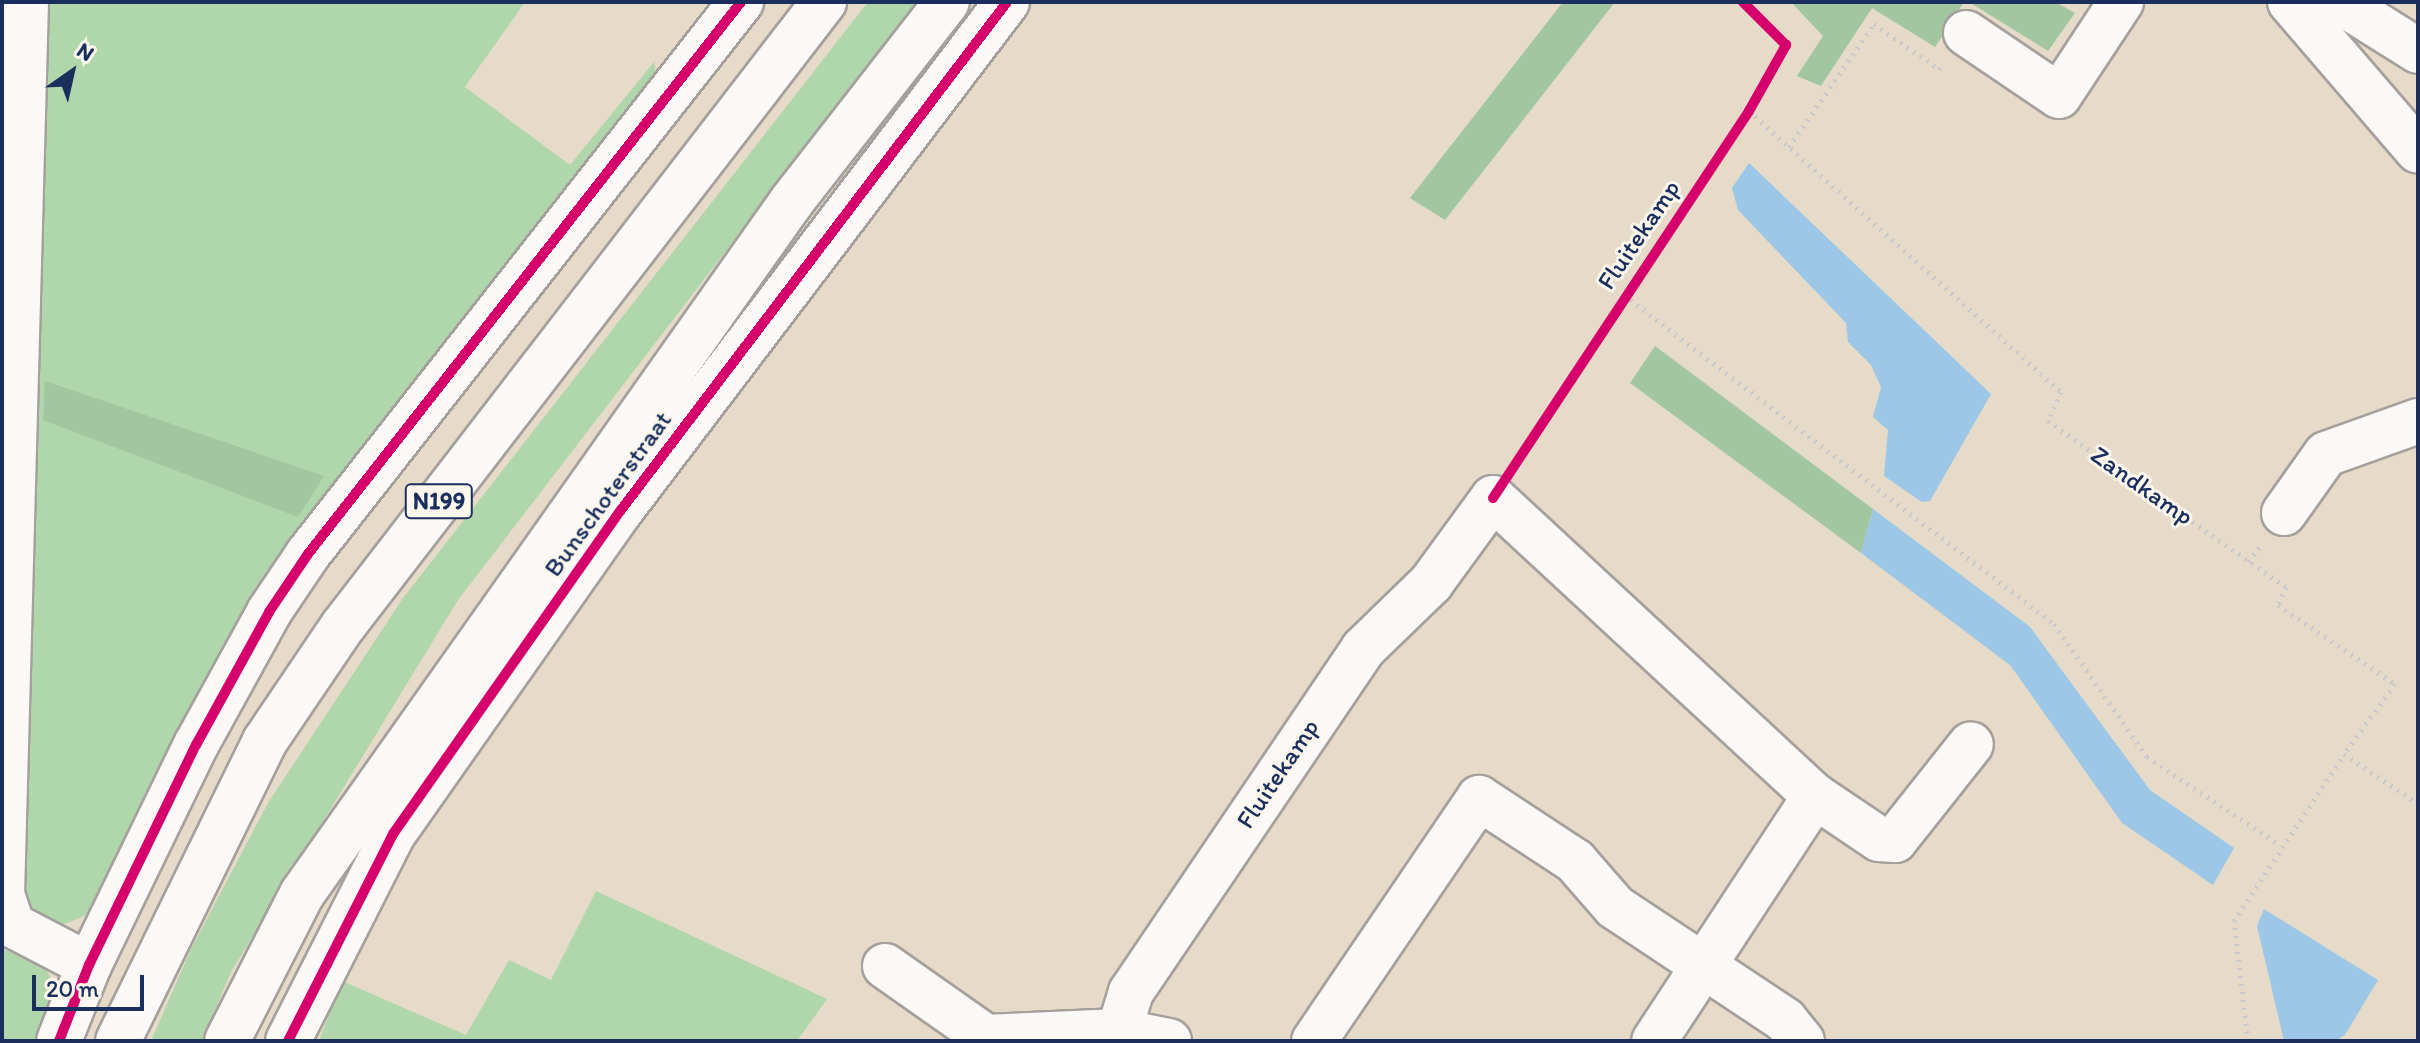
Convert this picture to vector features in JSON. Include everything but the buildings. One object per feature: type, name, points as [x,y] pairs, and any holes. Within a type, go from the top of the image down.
[{"type":"street","points":[[26,2],[2,894],[12,925],[89,965]]},
{"type":"street","points":[[59,1041],[89,965],[227,683],[285,588],[741,2]]},
{"type":"street","name":"N199","points":[[118,1041],[265,741],[334,639],[824,2]]},
{"type":"street","name":"Bunschoterstraat","points":[[227,1041],[302,894],[792,201],[947,2]]},
{"type":"street","name":"Bunschoterstraat","points":[[288,1041],[393,834],[621,510],[1007,2]]},
{"type":"street","points":[[1966,33],[2059,96],[2121,2]]},
{"type":"street","points":[[2290,2],[2418,151]]},
{"type":"street","points":[[2340,2],[2418,51]]},
{"type":"street","points":[[2284,513],[2326,454],[2418,421]]},
{"type":"street","name":"Fluitekamp","points":[[1119,1031],[1131,992],[1363,649],[1431,583],[1493,498],[1815,796]]},
{"type":"street","points":[[1654,1041],[1815,796],[1879,839],[1895,840],[1971,744]]},
{"type":"street","points":[[1314,1041],[1479,798],[1575,861],[1615,907],[1785,1020],[1802,1041]]},
{"type":"street","points":[[885,966],[986,1037],[1119,1031],[1169,1041]]},
{"type":"path","points":[[1789,147],[1874,24],[1939,69],[1966,33]]},
{"type":"path","points":[[1740,124],[1756,97]]},
{"type":"path","points":[[1624,295],[2054,624],[2147,757],[2280,845]]},
{"type":"path","points":[[2248,1041],[2234,921],[2280,845],[2344,754],[2418,804]]},
{"type":"green space","points":[[34,2],[525,2],[465,87],[570,165],[654,62],[658,85],[312,524],[92,913],[57,927],[25,905],[19,880]]},
{"type":"green space","points":[[868,2],[917,2],[458,600],[231,972],[202,1041],[151,1041],[191,949],[268,803],[403,598]]},
{"type":"green space","points":[[1563,2],[1615,2],[1445,220],[1410,198]]},
{"type":"green space","points":[[1791,2],[1964,2],[1935,47],[1872,8],[1821,86],[1797,76],[1823,36]]},
{"type":"green space","points":[[1969,2],[2055,2],[2075,13],[2048,51]]},
{"type":"green space","points":[[1655,346],[1873,509],[1861,553],[1630,383]]},
{"type":"green space","points":[[45,381],[324,476],[298,517],[43,420]]},
{"type":"green space","points":[[596,891],[827,999],[797,1041],[319,1041],[342,981],[466,1035],[509,960],[551,980]]},
{"type":"green space","points":[[2,949],[41,964],[49,974],[56,1004],[41,1041],[2,1041]]},
{"type":"water","points":[[1749,163],[1991,394],[1930,501],[1922,502],[1884,476],[1888,430],[1873,417],[1881,387],[1871,365],[1848,342],[1846,323],[1738,210],[1732,188]]},
{"type":"water","points":[[1873,509],[2030,627],[2150,790],[2234,848],[2213,885],[2122,823],[2010,665],[1861,553]]},
{"type":"water","points":[[2264,909],[2378,980],[2345,1035],[2335,1041],[2284,1041],[2257,926]]},
{"type":"cycle path","points":[[59,1041],[89,965],[196,745],[269,612],[308,554],[741,2]]},
{"type":"cycle path","points":[[288,1041],[393,834],[621,510],[1007,2]]},
{"type":"cycle path","points":[[1493,498],[1749,111],[1786,45],[1743,2]]}]
